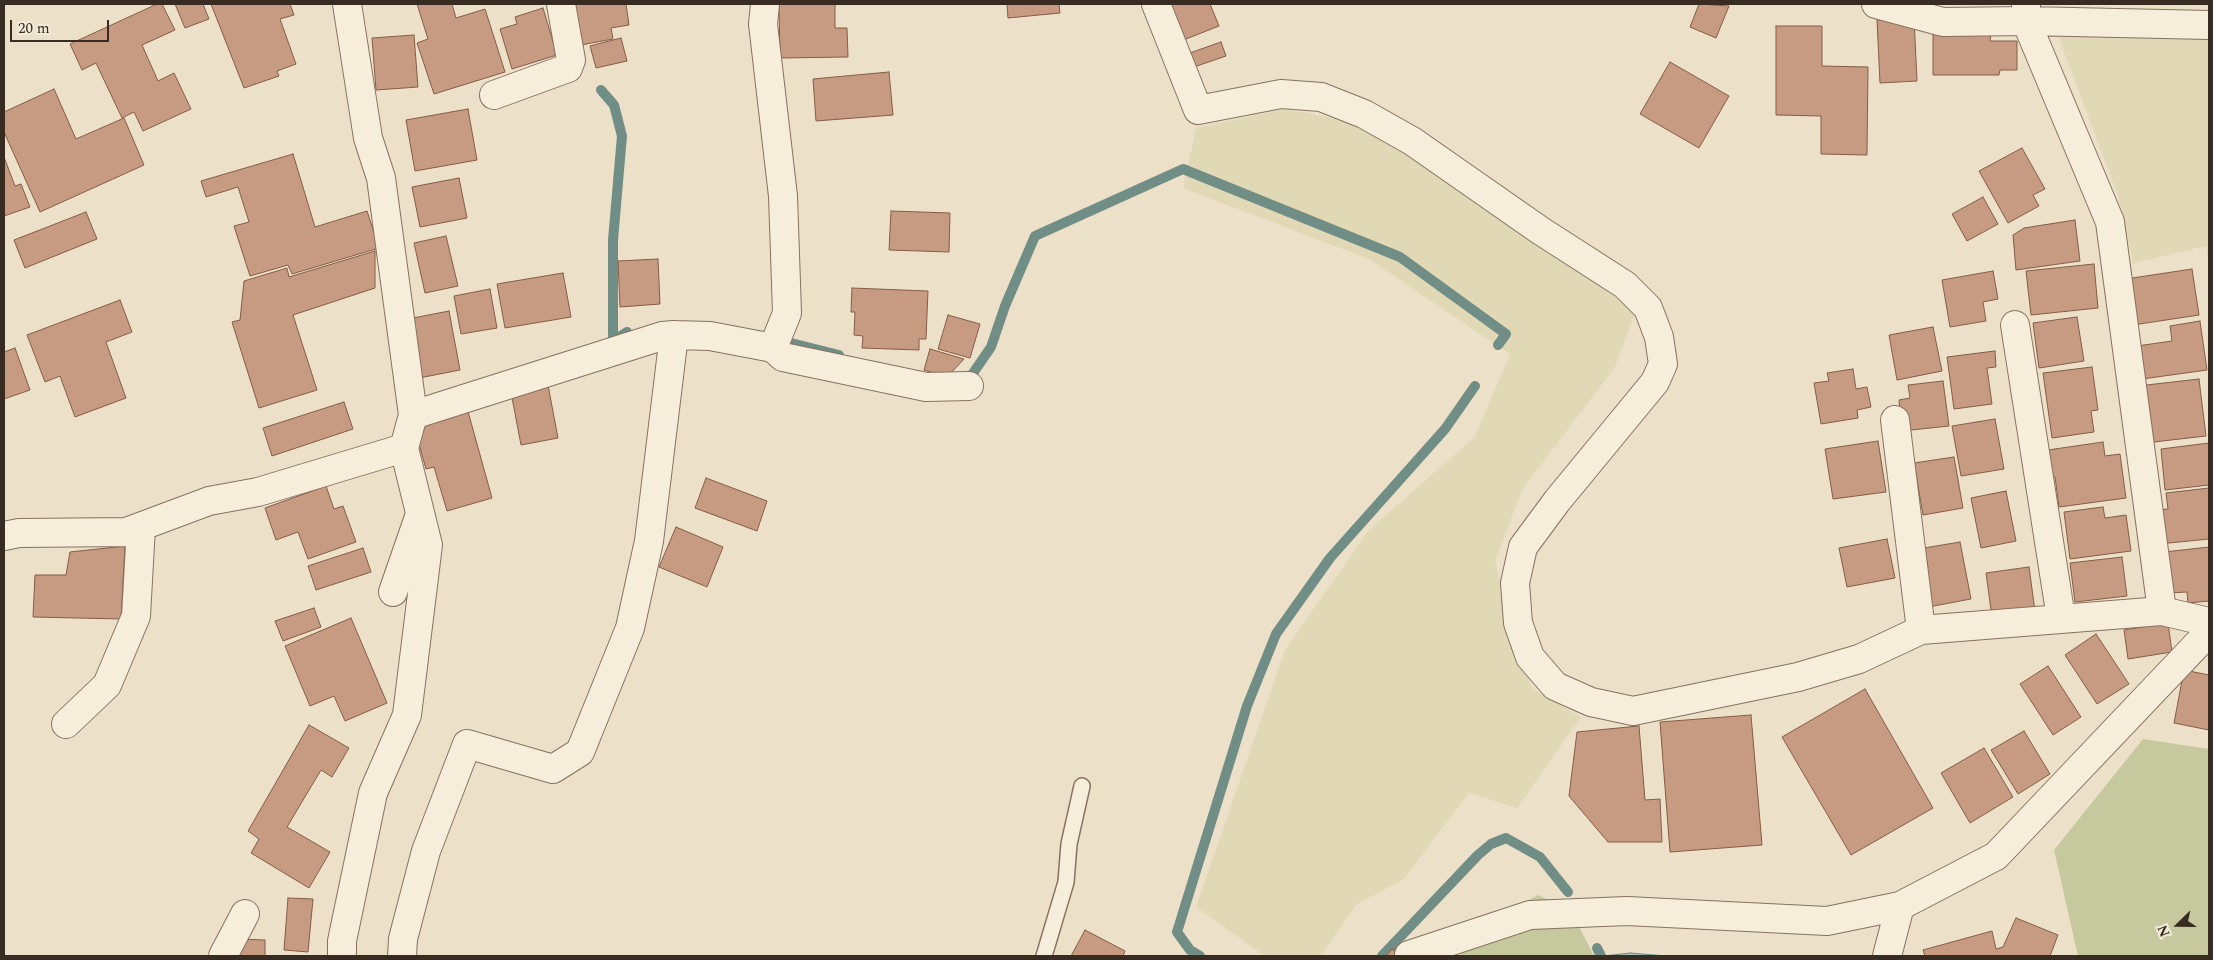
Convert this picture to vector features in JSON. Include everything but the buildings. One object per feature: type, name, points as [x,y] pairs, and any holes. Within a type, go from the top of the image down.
[{"type":"street","points":[[342,956],[342,941],[372,793],[406,716],[428,545],[404,448],[413,415],[381,178],[368,138],[347,4]]},
{"type":"street","points":[[494,95],[568,68],[571,60],[561,4]]},
{"type":"street","points":[[765,4],[763,24],[783,196],[787,313],[773,348]]},
{"type":"street","points":[[1156,4],[1198,110],[1281,94],[1321,97],[1364,114],[1412,141],[1541,231],[1625,285],[1648,308],[1659,337],[1663,364],[1655,382],[1557,501],[1523,547],[1515,583],[1518,623],[1530,657],[1555,686],[1591,702],[1633,711],[1798,677],[1859,659],[1921,630],[2162,611],[2209,622]]},
{"type":"street","points":[[1876,4],[1943,22],[2026,12],[2209,25]]},
{"type":"street","points":[[2026,12],[2110,222],[2162,611]]},
{"type":"street","points":[[2014,325],[2061,618]]},
{"type":"street","points":[[413,415],[662,336],[674,335],[710,336],[773,348],[783,357],[926,387],[968,386]]},
{"type":"street","points":[[402,956],[403,939],[426,851],[467,744],[553,769],[580,752],[630,628],[650,541],[674,335]]},
{"type":"street","points":[[1895,420],[1921,630]]},
{"type":"street","points":[[4,536],[19,533],[126,532],[210,501],[258,492],[404,448]]},
{"type":"street","points":[[393,592],[420,514]]},
{"type":"street","points":[[66,724],[107,685],[136,616],[141,527]]},
{"type":"street","points":[[1409,955],[1530,916],[1627,910],[1827,921],[1900,906],[1996,856],[2209,632]]},
{"type":"street","points":[[1887,956],[1900,906]]},
{"type":"street","points":[[223,956],[245,914]]},
{"type":"lane","points":[[1044,956],[1066,882],[1069,844],[1082,786]]},
{"type":"shaded area","points":[[2056,30],[2209,37],[2209,261],[2206,246],[2133,263],[2118,196]]},
{"type":"shaded area","points":[[1285,109],[1360,123],[1590,278],[1635,312],[1615,367],[1522,490],[1495,561],[1516,646],[1533,689],[1581,717],[1517,808],[1469,793],[1404,879],[1357,904],[1321,956],[1265,956],[1196,907],[1285,650],[1369,530],[1475,437],[1510,354],[1369,259],[1183,188],[1196,128]]},
{"type":"green space","points":[[2143,739],[2209,749],[2209,956],[2078,956],[2054,850]]},
{"type":"green space","points":[[1538,895],[1571,911],[1594,956],[1459,956],[1490,921]]},
{"type":"water","points":[[1630,953],[1667,956],[1603,956]]},
{"type":"waterway","points":[[601,90],[614,105],[622,136],[613,240],[613,341],[627,332]]},
{"type":"waterway","points":[[962,379],[969,379],[991,347],[1005,306],[1035,236],[1183,169],[1400,257],[1506,334],[1498,345]]},
{"type":"waterway","points":[[791,343],[839,355]]},
{"type":"waterway","points":[[1200,956],[1190,950],[1177,932],[1247,706],[1276,634],[1330,558],[1445,429],[1475,386]]},
{"type":"waterway","points":[[1382,956],[1478,855],[1491,844],[1506,838],[1540,857],[1568,892]]},
{"type":"waterway","points":[[1597,948],[1601,956]]}]
